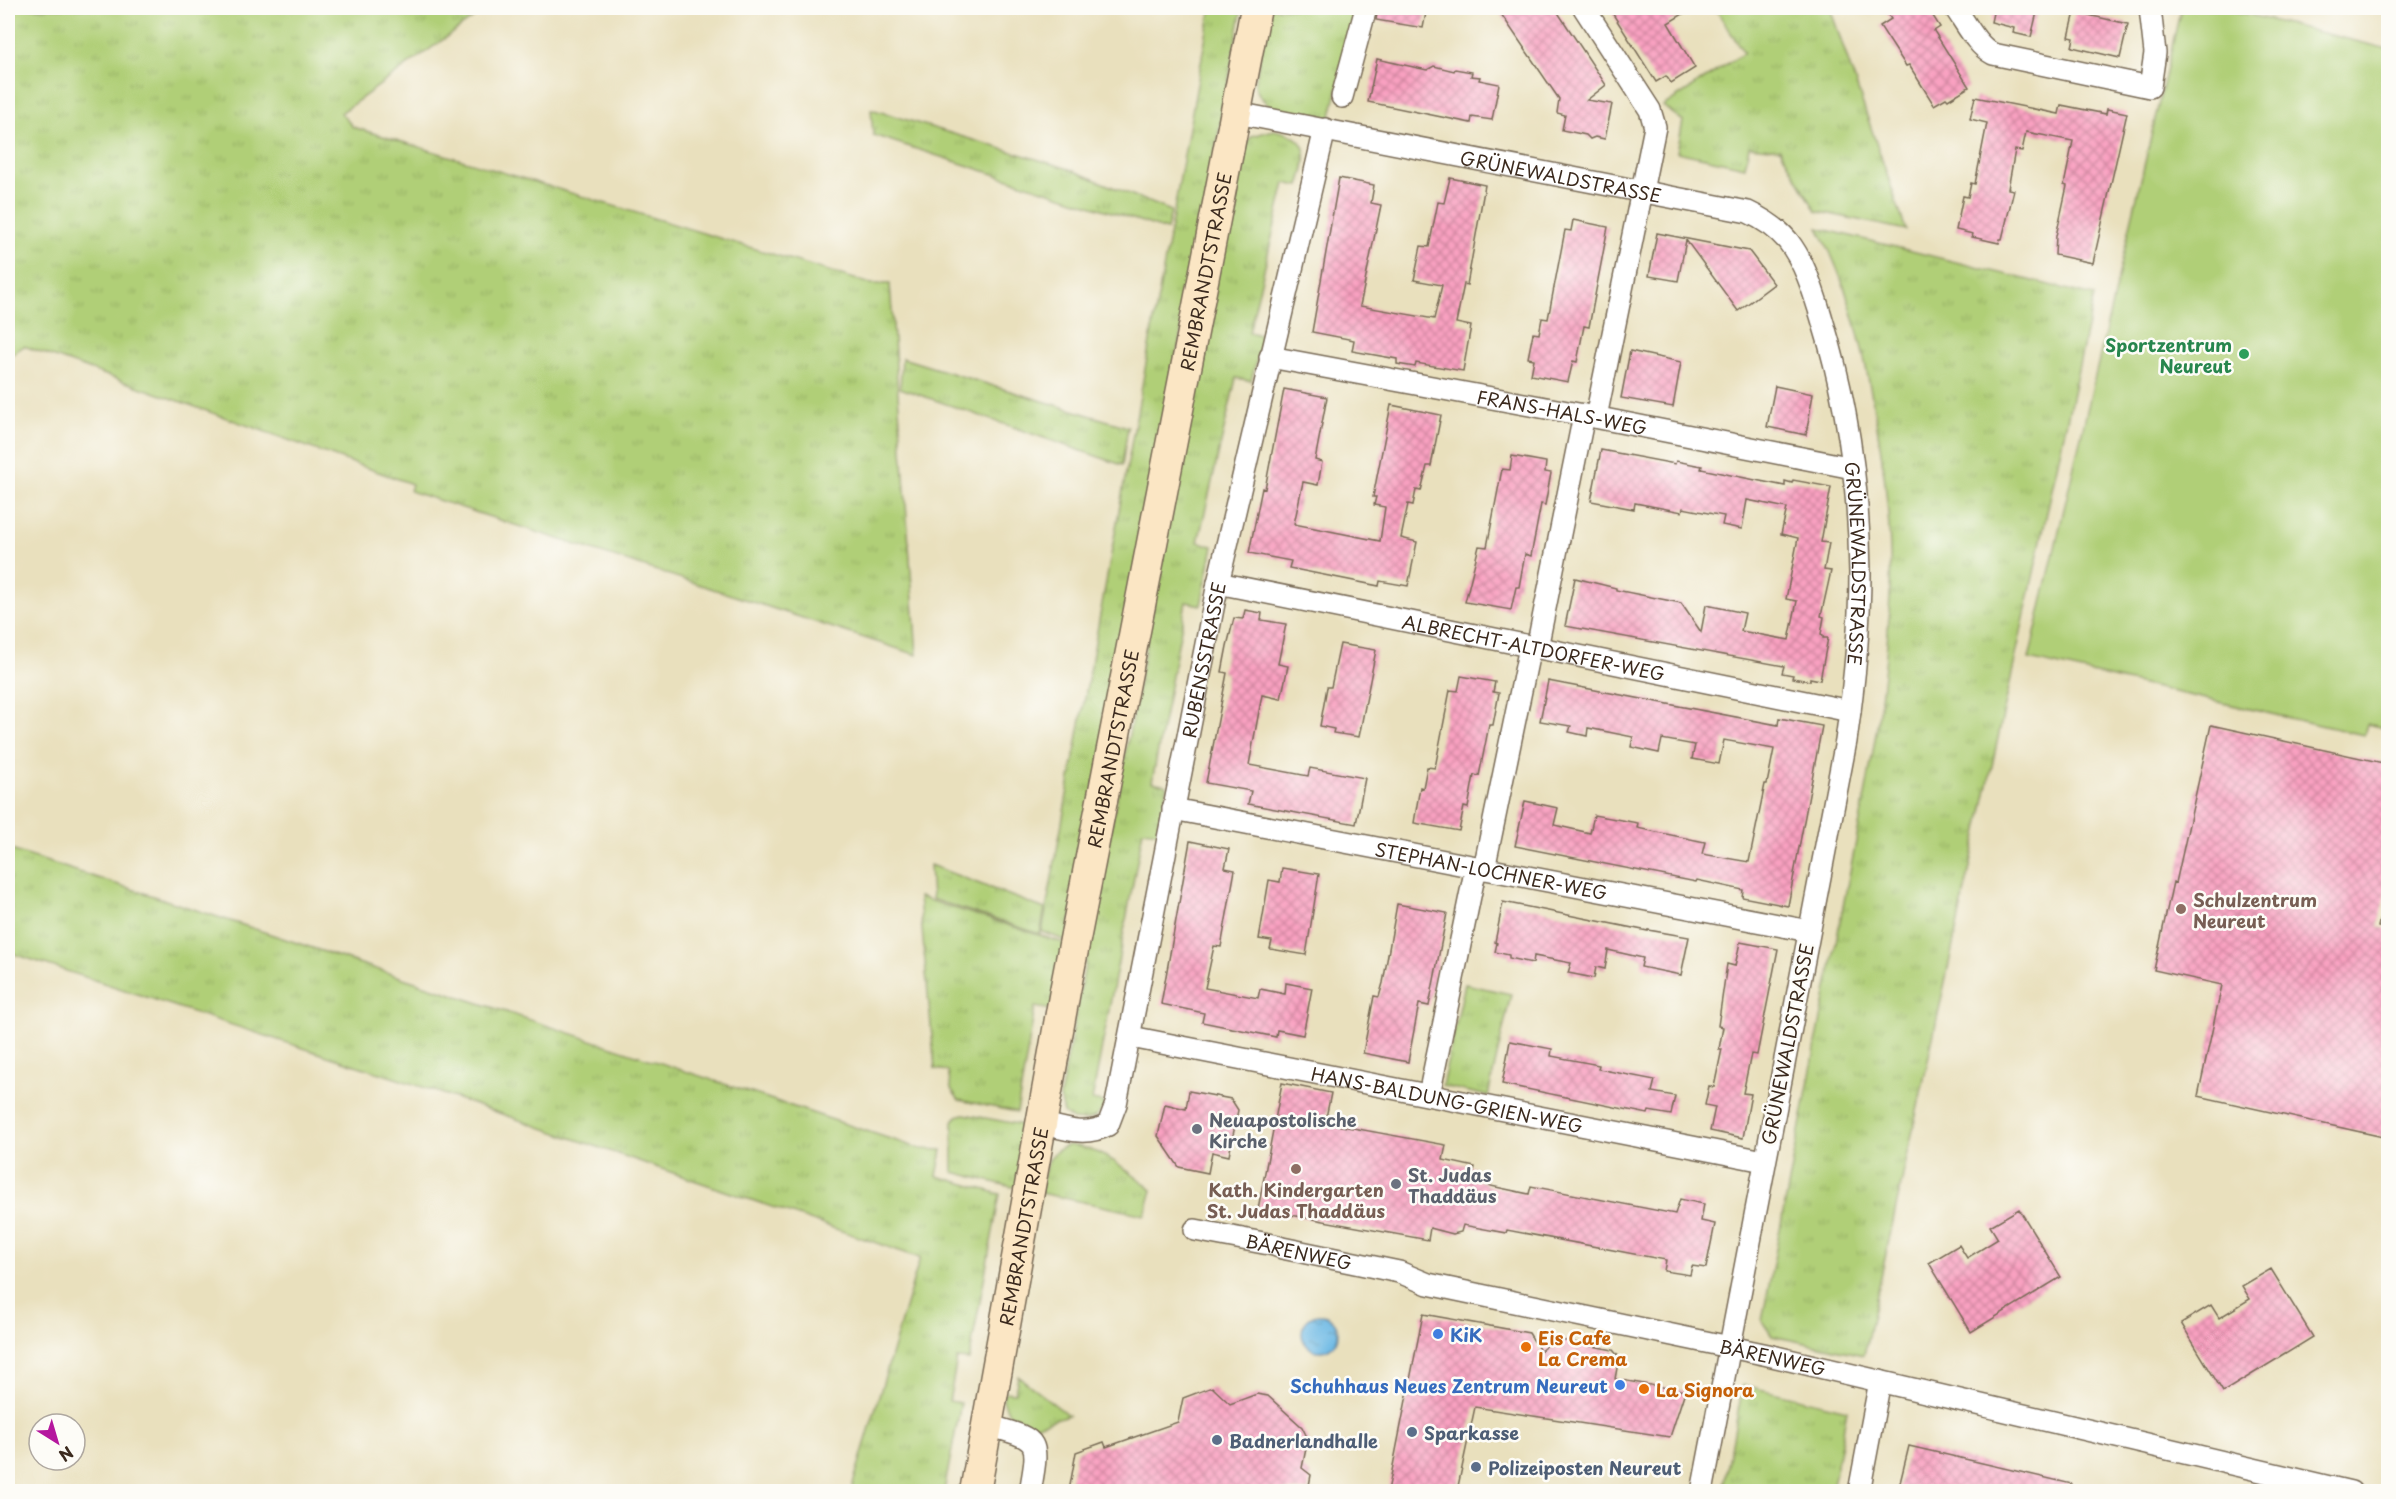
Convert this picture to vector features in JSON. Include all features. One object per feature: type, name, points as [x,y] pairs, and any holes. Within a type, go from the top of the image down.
[{"type":"street","name":"REMBRANDTSTRASSE","points":[[975,1491],[1041,1123],[1256,8]]},
{"type":"street","points":[[1342,97],[1366,8]]},
{"type":"street","points":[[1429,1095],[1480,868],[1590,416],[1655,127],[1650,110],[1584,8]]},
{"type":"street","points":[[1955,8],[1978,41],[1993,54],[2150,87],[2155,53],[2150,8]]},
{"type":"street","name":"GRÜNEWALDSTRASSE","points":[[1237,113],[1748,212],[1763,219],[1787,240],[1805,269],[1830,343],[1843,402],[1858,521],[1860,573],[1856,662],[1850,711],[1702,1491]]},
{"type":"street","name":"RUBENSSTRASSE","points":[[1041,1123],[1081,1133],[1108,1125],[1116,1104],[1131,1037],[1218,583],[1325,129]]},
{"type":"street","name":"FRANS-HALS-WEG","points":[[1270,357],[1590,416],[1853,468]]},
{"type":"street","name":"ALBRECHT-ALTDORFER-WEG","points":[[1218,583],[1850,711]]},
{"type":"street","name":"STEPHAN-LOCHNER-WEG","points":[[1173,809],[1809,931]]},
{"type":"street","name":"HANS-BALDUNG-GRIEN-WEG","points":[[1131,1037],[1764,1161]]},
{"type":"street","name":"BÄRENWEG","points":[[1195,1230],[1399,1272],[1428,1284],[1729,1346],[2351,1491]]},
{"type":"street","points":[[1858,1491],[1880,1381]]},
{"type":"street","points":[[987,1425],[1025,1436],[1031,1440],[1036,1456],[1030,1491]]},
{"type":"green space","points":[[8,8],[487,8],[341,113],[353,127],[871,284],[890,284],[917,655],[410,491],[412,484],[24,346],[8,357]]},
{"type":"green space","points":[[1211,8],[1242,8],[1067,941],[1042,932]]},
{"type":"green space","points":[[1268,8],[1357,8],[1330,120],[1286,113],[1267,103],[1260,95],[1255,85]]},
{"type":"green space","points":[[1715,8],[1830,8],[1906,230],[1816,211],[1780,149],[1749,146],[1745,167],[1677,152],[1683,121],[1663,106],[1744,53]]},
{"type":"green space","name":"Sportzentrum Neureut","points":[[2181,8],[2222,8],[2388,49],[2388,729],[2367,724],[2364,735],[2029,659]]},
{"type":"green space","points":[[871,109],[1069,169],[1171,211],[1167,230],[873,135]]},
{"type":"green space","points":[[1274,130],[1295,137],[1301,143],[1304,149],[1305,165],[1299,186],[1285,183],[1249,332],[1263,336],[1251,381],[1236,378],[1198,542],[1213,546],[1201,605],[1186,602],[1152,782],[1167,785],[1158,832],[1143,830],[1092,1100],[1106,1103],[1093,1118],[1073,1120],[1064,1113],[1060,1097],[1240,151],[1252,136]]},
{"type":"green space","points":[[1818,228],[2094,296],[1864,1355],[1772,1336],[1762,1321],[1868,782],[1881,699],[1889,615],[1890,559],[1887,503],[1871,392],[1851,308],[1837,267]]},
{"type":"green space","points":[[902,358],[1128,427],[1122,465],[900,388]]},
{"type":"green space","points":[[8,849],[921,1149],[942,1150],[937,1176],[1000,1194],[969,1360],[957,1359],[949,1401],[961,1403],[944,1491],[851,1491],[920,1258],[438,1092],[8,952]]},
{"type":"green space","points":[[930,865],[1045,909],[1040,934],[932,899]]},
{"type":"green space","points":[[919,897],[1067,944],[1052,1010],[1035,1007],[1017,1112],[959,1100],[951,1089],[948,1071],[935,1069]]},
{"type":"green space","points":[[1465,984],[1511,994],[1488,1096],[1442,1086]]},
{"type":"green space","points":[[964,1114],[1028,1126],[1020,1184],[1012,1187],[953,1172],[953,1122],[957,1116]]},
{"type":"green space","points":[[1068,1145],[1103,1155],[1123,1167],[1152,1190],[1145,1215],[1040,1193],[1050,1158]]},
{"type":"green space","points":[[1018,1376],[1068,1415],[1034,1426],[1009,1414],[1003,1400],[1004,1392],[1015,1393]]},
{"type":"green space","points":[[1743,1385],[1847,1410],[1832,1491],[1723,1491]]},
{"type":"water","points":[[1320,1315],[1333,1320],[1338,1333],[1333,1346],[1320,1351],[1307,1346],[1302,1333],[1307,1320]]},
{"type":"building","points":[[1378,8],[1427,8],[1423,28],[1376,20]]},
{"type":"building","points":[[1497,8],[1555,8],[1606,85],[1587,100],[1612,104],[1605,139],[1595,137],[1590,139],[1586,135],[1562,130],[1565,115],[1557,113],[1559,99]]},
{"type":"building","points":[[1609,8],[1693,8],[1668,23],[1695,68],[1671,83],[1666,76],[1656,82]]},
{"type":"building","points":[[1883,8],[1928,8],[1940,27],[1934,31],[1969,87],[1948,100],[1946,98],[1934,105],[1909,65],[1906,66],[1880,26],[1891,19]]},
{"type":"building","points":[[1994,8],[2038,8],[2031,37],[2013,33],[2014,28],[1991,22]]},
{"type":"building","points":[[2075,12],[2128,24],[2120,58],[2072,47],[2074,38],[2069,37]]},
{"type":"building","points":[[1377,59],[1427,70],[1434,66],[1454,71],[1455,69],[1472,72],[1471,76],[1480,77],[1479,80],[1499,84],[1492,120],[1472,117],[1471,123],[1368,102]]},
{"type":"building","points":[[1975,97],[2059,114],[2061,105],[2106,114],[2107,109],[2127,113],[2093,263],[2055,255],[2056,236],[2067,186],[2064,185],[2073,141],[2026,132],[2022,151],[2015,150],[2008,189],[2014,190],[1999,243],[1972,237],[1973,234],[1956,230],[1963,196],[1968,197],[1971,183],[1975,184],[1987,123],[1970,119]]},
{"type":"building","points":[[1339,178],[1374,185],[1371,203],[1381,205],[1360,306],[1434,319],[1442,285],[1414,280],[1421,246],[1429,247],[1438,202],[1444,203],[1450,178],[1485,185],[1467,285],[1464,284],[1456,323],[1471,326],[1463,371],[1416,363],[1415,367],[1397,364],[1397,359],[1352,351],[1354,340],[1312,332]]},
{"type":"building","points":[[1573,220],[1608,227],[1589,327],[1584,326],[1577,362],[1573,361],[1568,382],[1531,375],[1534,359],[1528,358],[1533,333],[1539,334],[1542,318],[1548,319],[1565,230],[1571,231]]},
{"type":"building","points":[[1657,233],[1749,251],[1774,284],[1738,311],[1686,240],[1678,281],[1649,276]]},
{"type":"building","points":[[1630,351],[1681,362],[1673,407],[1621,398]]},
{"type":"building","points":[[1775,386],[1813,394],[1806,435],[1767,427]]},
{"type":"building","points":[[1284,389],[1327,397],[1315,460],[1322,462],[1318,485],[1303,482],[1294,524],[1380,541],[1385,507],[1374,505],[1376,497],[1373,497],[1391,405],[1441,415],[1431,466],[1427,466],[1421,491],[1416,490],[1413,505],[1408,504],[1401,538],[1417,542],[1408,586],[1380,581],[1379,586],[1289,568],[1291,561],[1249,553],[1262,488],[1265,489]]},
{"type":"building","points":[[1601,450],[1675,464],[1676,461],[1702,466],[1701,469],[1785,486],[1785,481],[1792,483],[1793,480],[1831,487],[1821,542],[1829,543],[1824,570],[1831,571],[1821,616],[1824,617],[1821,634],[1823,638],[1828,638],[1820,680],[1792,678],[1793,675],[1782,673],[1784,666],[1565,626],[1575,578],[1616,588],[1616,590],[1681,603],[1701,632],[1706,605],[1745,613],[1741,631],[1789,640],[1797,601],[1786,599],[1798,538],[1781,534],[1787,508],[1747,500],[1742,529],[1722,525],[1724,516],[1683,508],[1682,512],[1635,503],[1634,509],[1591,501]]},
{"type":"building","points":[[1512,456],[1546,462],[1545,472],[1551,473],[1545,505],[1541,504],[1531,556],[1525,554],[1519,587],[1516,587],[1511,610],[1465,602],[1479,546],[1487,547],[1502,469],[1510,470]]},
{"type":"building","points":[[1245,610],[1262,613],[1261,620],[1286,624],[1278,664],[1288,666],[1281,699],[1262,695],[1249,765],[1308,776],[1310,768],[1365,778],[1356,824],[1248,804],[1251,791],[1206,783],[1227,673],[1222,672],[1227,646],[1234,618],[1243,619]]},
{"type":"building","points":[[1340,644],[1376,650],[1359,737],[1333,733],[1334,729],[1320,726],[1327,687],[1331,687]]},
{"type":"building","points":[[1461,676],[1495,682],[1493,692],[1499,693],[1493,725],[1489,725],[1479,776],[1474,775],[1468,808],[1464,807],[1459,831],[1414,823],[1420,787],[1423,788],[1427,767],[1435,768],[1450,690],[1458,691]]},
{"type":"building","points":[[1548,681],[1778,725],[1779,718],[1822,726],[1788,906],[1742,897],[1743,890],[1515,846],[1525,801],[1558,808],[1554,825],[1590,833],[1594,815],[1638,823],[1637,828],[1705,842],[1702,854],[1749,862],[1774,749],[1724,740],[1719,764],[1692,759],[1695,745],[1662,739],[1659,753],[1631,747],[1633,737],[1588,728],[1587,736],[1569,732],[1571,726],[1540,721]]},
{"type":"building","points":[[2211,725],[2388,764],[2388,881],[2378,927],[2388,929],[2388,1138],[2198,1096],[2222,985],[2154,970]]},
{"type":"building","points":[[1190,841],[1229,849],[1225,868],[1235,870],[1221,947],[1214,946],[1205,988],[1258,998],[1260,989],[1285,994],[1286,983],[1312,988],[1303,1035],[1277,1030],[1276,1037],[1202,1022],[1204,1013],[1161,1004]]},
{"type":"building","points":[[1282,868],[1319,874],[1306,955],[1270,949],[1272,941],[1259,939],[1269,880],[1280,882]]},
{"type":"building","points":[[1503,902],[1689,937],[1681,975],[1641,967],[1643,958],[1608,950],[1605,969],[1596,967],[1594,978],[1568,973],[1571,963],[1534,956],[1533,963],[1509,958],[1509,955],[1495,952]]},
{"type":"building","points":[[1397,904],[1447,913],[1429,1006],[1419,1004],[1408,1062],[1363,1053],[1374,996],[1379,997],[1383,983]]},
{"type":"building","points":[[1740,942],[1778,949],[1757,1055],[1751,1054],[1743,1093],[1751,1094],[1743,1138],[1710,1131],[1715,1107],[1705,1105],[1709,1086],[1714,1087],[1722,1049],[1719,1049],[1723,1027],[1718,1026],[1727,964],[1735,966]]},
{"type":"building","points":[[1510,1041],[1552,1049],[1551,1056],[1599,1065],[1598,1069],[1655,1080],[1652,1092],[1675,1096],[1671,1115],[1649,1111],[1648,1114],[1502,1084]]},
{"type":"building","points":[[1282,1083],[1331,1093],[1325,1123],[1446,1145],[1443,1160],[1475,1167],[1472,1179],[1486,1182],[1486,1185],[1529,1194],[1531,1186],[1675,1214],[1680,1199],[1704,1204],[1701,1221],[1715,1224],[1706,1268],[1692,1266],[1690,1275],[1664,1271],[1666,1260],[1507,1230],[1506,1233],[1463,1225],[1461,1232],[1453,1234],[1430,1228],[1428,1240],[1258,1209]]},
{"type":"building","name":"Neuapostolische Kirche","points":[[1189,1091],[1231,1099],[1238,1110],[1229,1156],[1212,1152],[1208,1173],[1179,1167],[1158,1136],[1165,1104],[1186,1109]]},
{"type":"building","points":[[2019,1209],[2061,1277],[1971,1332],[1929,1263],[1959,1245],[1967,1258],[1998,1239],[1990,1226]]},
{"type":"building","points":[[2271,1269],[2313,1337],[2223,1392],[2181,1323],[2211,1305],[2219,1318],[2250,1299],[2242,1286]]},
{"type":"building","points":[[1423,1314],[1529,1333],[1540,1351],[1556,1339],[1613,1350],[1619,1357],[1615,1379],[1685,1391],[1670,1437],[1475,1407],[1457,1491],[1388,1491]]},
{"type":"building","name":"Badnerlandhalle","points":[[1212,1387],[1230,1404],[1257,1394],[1268,1396],[1302,1427],[1308,1439],[1302,1468],[1311,1475],[1308,1491],[1069,1491],[1076,1452],[1104,1442],[1106,1447],[1178,1422],[1183,1398]]},
{"type":"building","points":[[1909,1446],[2072,1484],[2072,1491],[1898,1491]]},
{"type":"place","name":"Sportzentrum Neureut","points":[[2244,354]]},
{"type":"place","name":"Schulzentrum Neureut","points":[[2181,909]]},
{"type":"place","name":"Neuapostolische Kirche","points":[[1197,1129]]},
{"type":"place","name":"Kath. Kindergarten St. Judas Thaddäus","points":[[1296,1169]]},
{"type":"place","name":"St. Judas Thaddäus","points":[[1396,1184]]},
{"type":"place","name":"KiK","points":[[1438,1334]]},
{"type":"place","name":"Eis Cafe La Crema","points":[[1526,1347]]},
{"type":"place","name":"Schuhhaus Neues Zentrum Neureut","points":[[1620,1385]]},
{"type":"place","name":"La Signora","points":[[1644,1389]]},
{"type":"place","name":"Sparkasse","points":[[1412,1432]]},
{"type":"place","name":"Badnerlandhalle","points":[[1217,1440]]},
{"type":"place","name":"Polizeiposten Neureut","points":[[1476,1467]]}]
